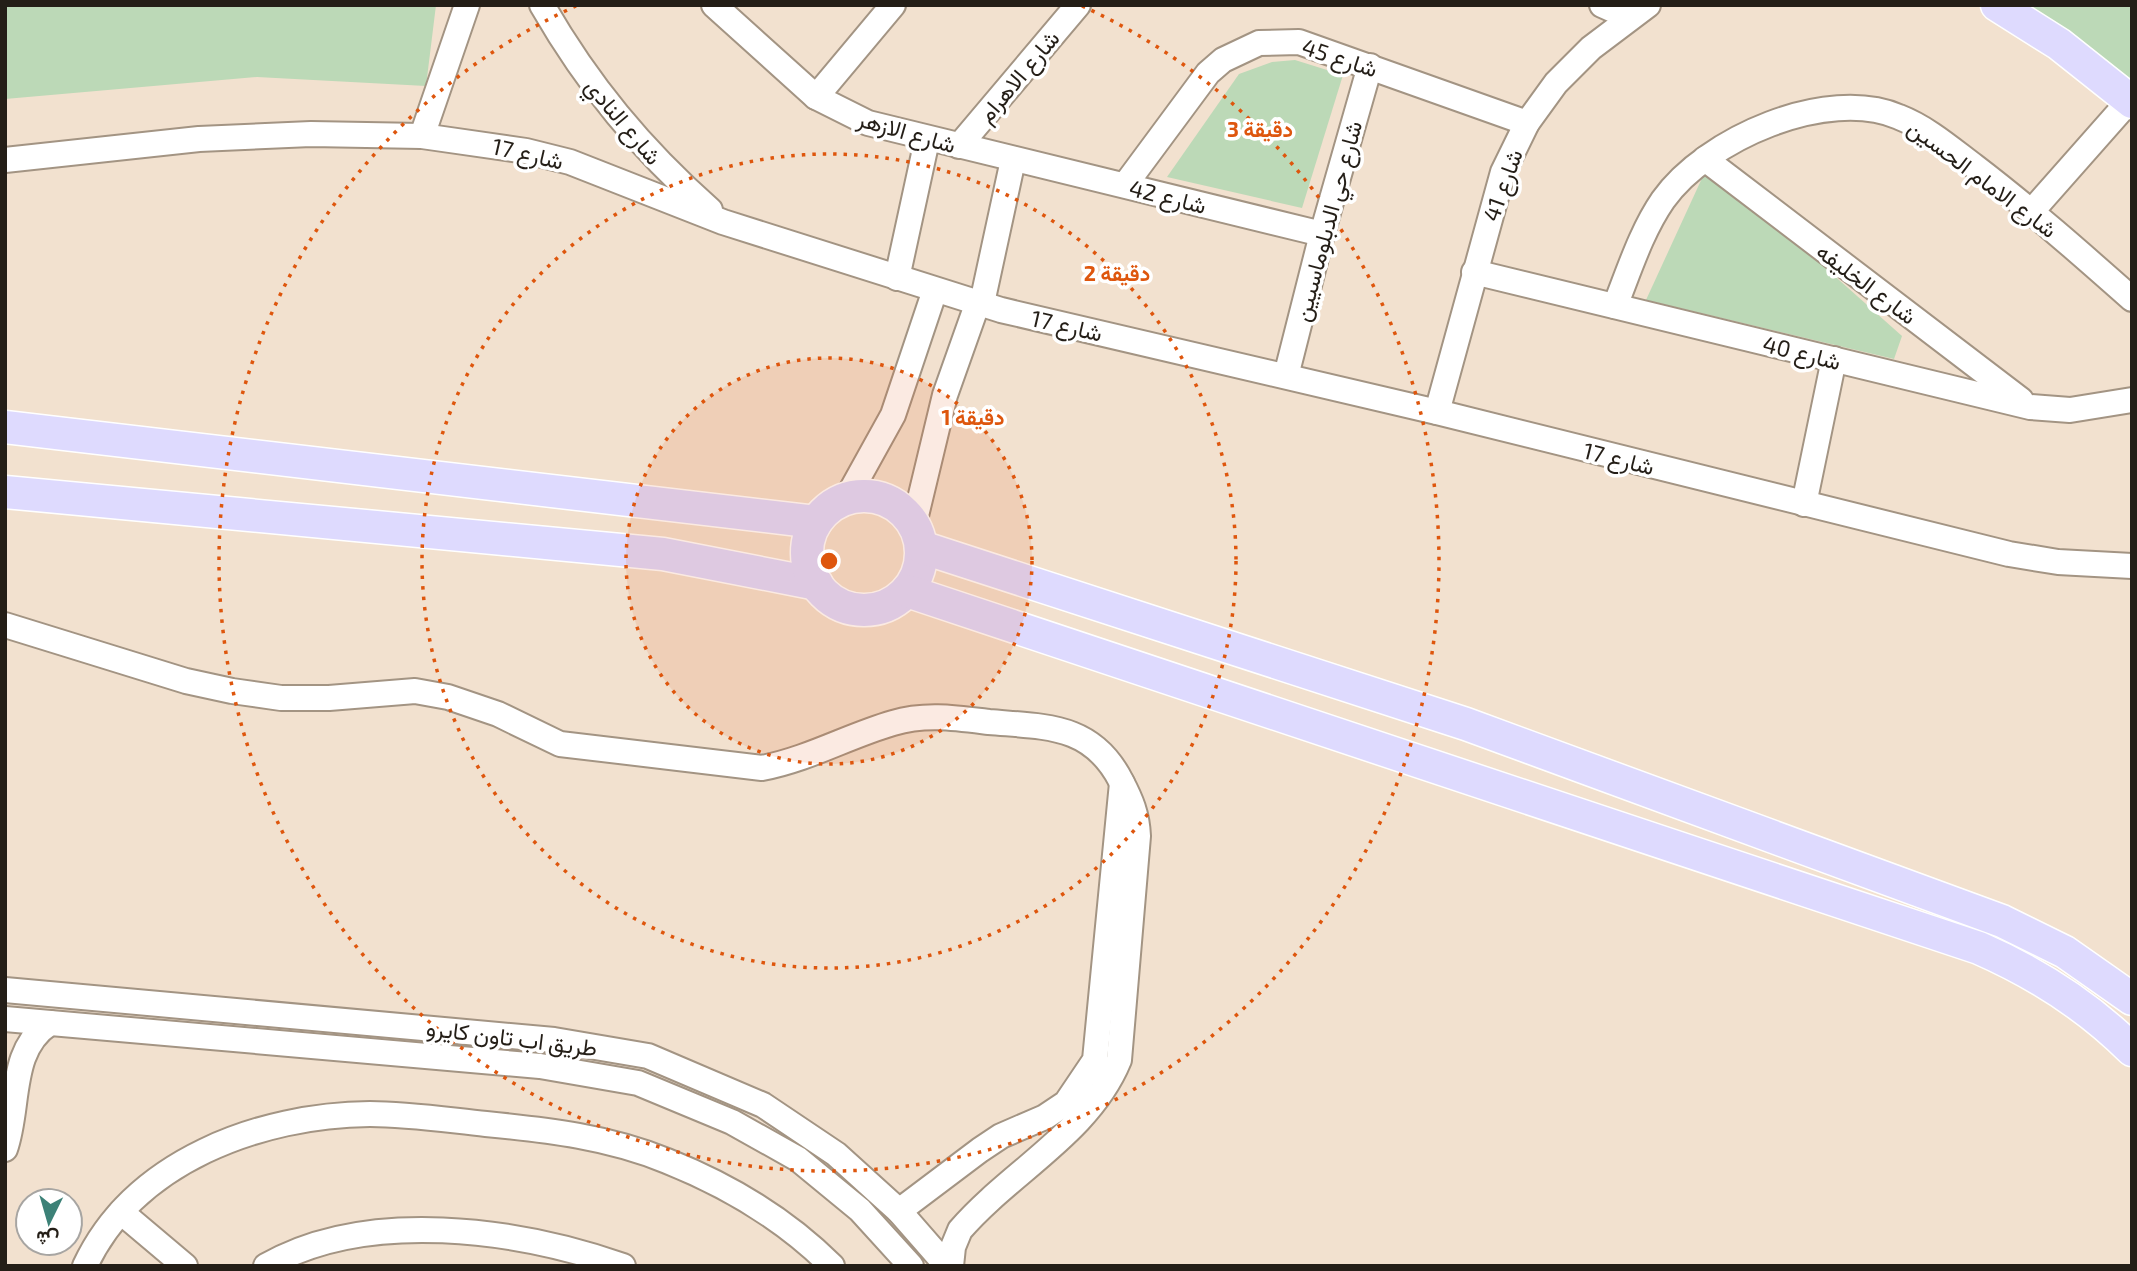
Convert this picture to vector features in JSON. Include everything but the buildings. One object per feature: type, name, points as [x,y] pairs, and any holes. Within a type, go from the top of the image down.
[{"type":"main road","points":[[1997,5],[2059,44],[2131,101]]},
{"type":"main road","points":[[5,427],[816,522]]},
{"type":"main road","points":[[5,492],[663,554],[817,584]]},
{"type":"main road","points":[[873,496],[885,500],[906,514],[917,536],[919,570],[907,591],[878,608],[855,609],[833,600],[817,584],[807,554],[816,522],[830,508],[847,498],[873,496]]},
{"type":"main road","points":[[917,536],[1466,724],[2002,921],[2065,952],[2132,999]]},
{"type":"main road","points":[[907,591],[1979,948],[2010,961],[2067,996],[2132,1051]]},
{"type":"street","name":"شارع النادي","points":[[542,5],[572,58],[658,164],[723,222]]},
{"type":"street","name":"شارع الازهر","points":[[714,5],[816,97],[868,123],[1013,160]]},
{"type":"street","points":[[816,97],[893,5]]},
{"type":"street","name":"شارع الاهرام","points":[[959,146],[1078,5]]},
{"type":"street","points":[[1602,5],[1638,11]]},
{"type":"street","points":[[422,136],[468,6]]},
{"type":"street","name":"شارع 41","points":[[1437,412],[1503,172],[1527,122],[1556,83],[1591,48],[1638,11]]},
{"type":"street","name":"شارع 45","points":[[1125,185],[1208,73],[1241,50],[1259,43],[1299,42],[1527,122]]},
{"type":"street","name":"شارع حي الدبلوماسيين","points":[[1286,376],[1322,234],[1370,66]]},
{"type":"street","points":[[2032,211],[2131,101]]},
{"type":"street","name":"شارع الامام الحسين","points":[[1615,306],[1649,221],[1665,198],[1705,159],[1728,143],[1805,112],[1864,110],[1896,115],[1924,128],[2032,211],[2132,299]]},
{"type":"street","name":"شارع 17","points":[[5,160],[199,139],[311,134],[422,136],[473,141],[570,162],[723,222],[980,302],[2009,554],[2058,562],[2132,566]]},
{"type":"street","points":[[897,278],[927,140]]},
{"type":"street","name":"شارع الخليفه","points":[[1705,159],[2030,407]]},
{"type":"street","points":[[917,536],[945,395],[980,302],[1013,160]]},
{"type":"street","name":"شارع 42","points":[[1013,160],[1322,234]]},
{"type":"street","name":"شارع 40","points":[[1474,272],[2030,407],[2070,410],[2132,400]]},
{"type":"street","points":[[847,498],[892,415],[935,290]]},
{"type":"street","points":[[1804,504],[1834,359]]},
{"type":"street","points":[[5,625],[186,681],[232,691],[281,698],[329,698],[415,691],[448,697],[498,714],[560,744],[762,768],[795,762],[893,723],[915,718],[940,717],[1043,727],[1075,734],[1091,742],[1113,764],[1136,813],[1138,836],[1095,1060],[1066,1103],[1045,1117],[1001,1136],[899,1211]]},
{"type":"street","points":[[949,1266],[960,1230],[1090,1111],[1114,1072],[1119,1060],[1121,917]]},
{"type":"street","name":"طريق اب تاون كايرو","points":[[5,990],[554,1040],[648,1056],[762,1105],[836,1154],[899,1211],[949,1266]]},
{"type":"street","name":"طريق اب تاون كايرو","points":[[5,1019],[540,1066],[638,1083],[732,1122],[798,1160],[860,1210],[911,1266]]},
{"type":"street","points":[[224,1039],[276,1033],[329,1035],[338,1030],[345,1019]]},
{"type":"street","points":[[5,1149],[13,1065],[30,1041],[50,1023]]},
{"type":"street","points":[[430,1058],[439,1046],[520,1048],[554,1040]]},
{"type":"street","points":[[85,1266],[104,1231],[121,1212],[158,1179],[191,1157],[254,1132],[331,1116],[409,1116],[583,1136],[666,1160],[748,1201],[788,1228],[832,1266]]},
{"type":"street","points":[[1001,1136],[1028,1166]]},
{"type":"street","points":[[121,1212],[185,1266]]},
{"type":"street","points":[[266,1266],[292,1251],[331,1238],[427,1231],[535,1242],[623,1266]]},
{"type":"green space","points":[[5,5],[436,5],[426,86],[257,77],[5,99]]},
{"type":"green space","points":[[2023,5],[2132,5],[2132,87]]},
{"type":"green space","points":[[1295,60],[1343,75],[1302,208],[1167,177],[1239,74],[1272,62]]},
{"type":"green space","points":[[1703,176],[1729,182],[1902,336],[1894,359],[1646,300]]}]
